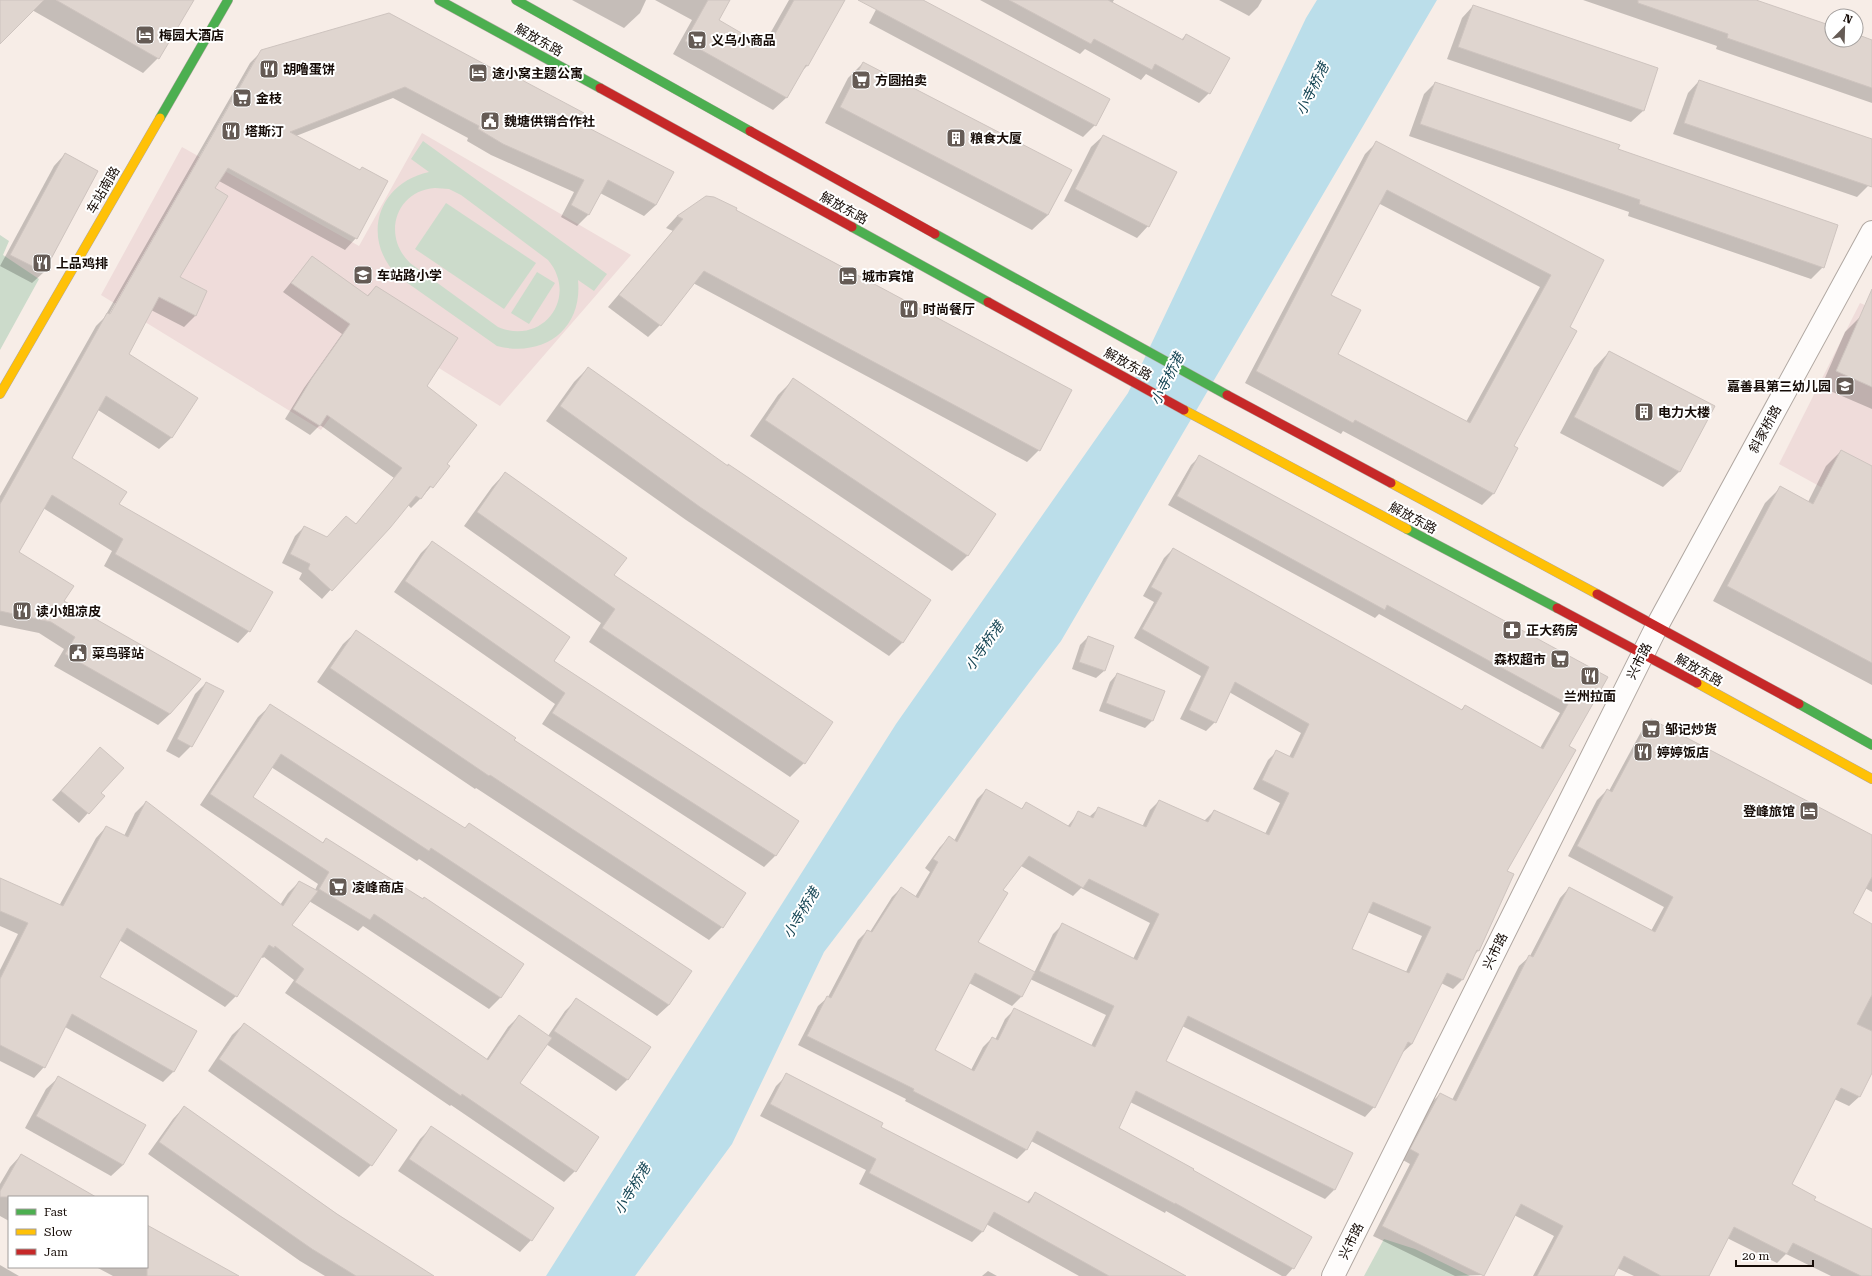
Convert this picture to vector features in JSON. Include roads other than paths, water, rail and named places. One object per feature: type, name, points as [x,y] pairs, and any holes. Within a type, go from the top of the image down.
[{"type":"main road","name":"车站南路","points":[[0,394],[228,0]]},
{"type":"main road","name":"解放东路","points":[[439,0],[1222,431],[1643,654],[1872,779]]},
{"type":"main road","name":"解放东路","points":[[516,0],[1125,340],[1657,626],[1872,745]]},
{"type":"street","name":"斜家桥路","points":[[1657,626],[1872,232]]},
{"type":"street","name":"兴市路","points":[[1333,1276],[1657,626]]},
{"type":"water","name":"小寺桥港","points":[[1317,0],[1437,0],[1061,641],[824,952],[732,1144],[635,1276],[546,1276],[896,724],[1128,393],[1306,18]]},
{"type":"place","name":"梅园大酒店","points":[[145,35]]},
{"type":"place","name":"义乌小商品","points":[[697,40]]},
{"type":"place","name":"胡噜蛋饼","points":[[269,69]]},
{"type":"place","name":"途小窝主题公寓","points":[[478,73]]},
{"type":"place","name":"方圆拍卖","points":[[861,80]]},
{"type":"place","name":"金枝","points":[[242,98]]},
{"type":"place","name":"魏塘供销合作社","points":[[490,121]]},
{"type":"place","name":"塔斯汀","points":[[231,131]]},
{"type":"place","name":"粮食大厦","points":[[956,138]]},
{"type":"place","name":"上品鸡排","points":[[42,263]]},
{"type":"place","name":"车站路小学","points":[[363,275]]},
{"type":"place","name":"城市宾馆","points":[[848,276]]},
{"type":"place","name":"时尚餐厅","points":[[909,309]]},
{"type":"place","name":"嘉善县第三幼儿园","points":[[1845,386]]},
{"type":"place","name":"电力大楼","points":[[1644,412]]},
{"type":"place","name":"读小姐凉皮","points":[[22,611]]},
{"type":"place","name":"正大药房","points":[[1512,630]]},
{"type":"place","name":"菜鸟驿站","points":[[78,653]]},
{"type":"place","name":"森权超市","points":[[1560,659]]},
{"type":"place","name":"兰州拉面","points":[[1590,676]]},
{"type":"place","name":"邹记炒货","points":[[1651,729]]},
{"type":"place","name":"婷婷饭店","points":[[1643,752]]},
{"type":"place","name":"登峰旅馆","points":[[1809,811]]},
{"type":"place","name":"凌峰商店","points":[[338,887]]}]
